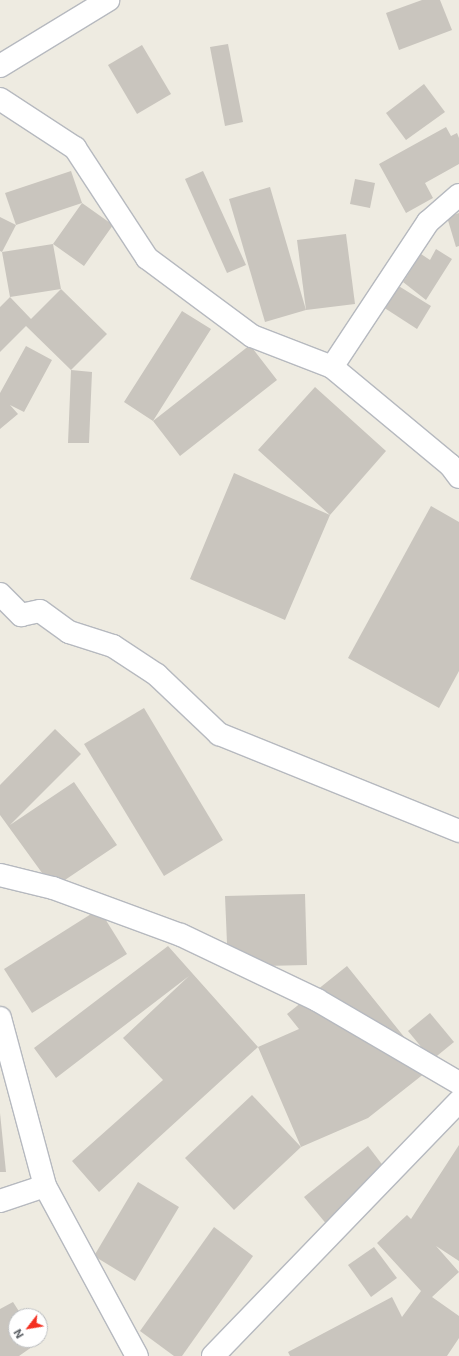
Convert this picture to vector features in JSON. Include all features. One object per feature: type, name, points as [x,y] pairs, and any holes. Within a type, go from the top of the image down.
[{"type":"street","points":[[0,66],[108,0]]},
{"type":"street","points":[[0,99],[75,148],[147,258],[252,336],[332,367],[456,470]]},
{"type":"street","points":[[332,367],[428,222],[459,195]]},
{"type":"street","points":[[0,594],[21,615],[40,611],[69,632],[113,646],[157,675],[219,734],[459,831]]},
{"type":"street","points":[[0,875],[53,888],[181,935],[317,1000],[459,1082]]},
{"type":"street","points":[[0,1018],[45,1186],[137,1356]]},
{"type":"street","points":[[213,1356],[459,1101]]},
{"type":"street","points":[[0,1201],[45,1186]]},
{"type":"building","points":[[422,0],[440,0],[452,30],[399,50],[386,13]]},
{"type":"building","points":[[228,44],[243,122],[225,126],[210,47]]},
{"type":"building","points":[[142,45],[171,94],[137,114],[108,65]]},
{"type":"building","points":[[424,84],[445,112],[406,140],[386,113]]},
{"type":"building","points":[[446,127],[451,136],[457,133],[459,138],[459,164],[425,183],[433,198],[406,213],[379,164]]},
{"type":"building","points":[[71,171],[82,203],[16,225],[5,193]]},
{"type":"building","points":[[203,171],[246,265],[227,273],[185,179]]},
{"type":"building","points":[[355,179],[375,183],[370,208],[350,204]]},
{"type":"building","points":[[270,187],[306,310],[265,322],[229,199]]},
{"type":"building","points":[[82,203],[113,225],[84,266],[53,244]]},
{"type":"building","points":[[459,213],[459,246],[456,247],[447,217]]},
{"type":"building","points":[[0,217],[16,225],[2,252],[0,251]]},
{"type":"building","points":[[346,234],[355,304],[306,310],[297,240]]},
{"type":"building","points":[[53,244],[61,289],[10,297],[2,252]]},
{"type":"building","points":[[436,249],[452,259],[426,300],[403,282],[421,254],[430,260]]},
{"type":"building","points":[[397,285],[431,306],[417,329],[383,307]]},
{"type":"building","points":[[61,289],[107,334],[71,370],[26,326],[0,352],[0,307],[10,297],[31,319]]},
{"type":"building","points":[[182,311],[211,329],[153,421],[124,402]]},
{"type":"building","points":[[250,345],[277,380],[180,456],[153,421]]},
{"type":"building","points":[[26,346],[52,360],[24,412],[10,405],[18,414],[0,429],[0,393]]},
{"type":"building","points":[[71,370],[92,372],[89,443],[68,443]]},
{"type":"building","points":[[315,387],[386,451],[330,515],[258,450]]},
{"type":"building","points":[[234,473],[330,515],[285,620],[190,579]]},
{"type":"building","points":[[431,506],[459,522],[459,671],[439,708],[348,658]]},
{"type":"building","points":[[144,708],[223,840],[164,876],[84,744]]},
{"type":"building","points":[[55,729],[81,754],[10,825],[74,782],[117,845],[53,888],[0,815],[0,785]]},
{"type":"building","points":[[305,894],[307,965],[228,967],[225,896]]},
{"type":"building","points":[[99,909],[127,954],[32,1013],[4,969]]},
{"type":"building","points":[[168,946],[258,1047],[99,1192],[72,1161],[163,1080],[123,1038],[189,976],[56,1078],[34,1048]]},
{"type":"building","points":[[347,966],[430,1069],[368,1118],[301,1147],[258,1047],[299,1029],[287,1014]]},
{"type":"building","points":[[430,1013],[454,1042],[432,1060],[408,1031]]},
{"type":"building","points":[[252,1095],[301,1147],[234,1210],[185,1158]]},
{"type":"building","points":[[0,1113],[6,1172],[0,1172]]},
{"type":"building","points":[[459,1145],[459,1261],[436,1246],[459,1272],[432,1297],[459,1316],[459,1338],[447,1356],[290,1356],[288,1352],[392,1297],[402,1317],[421,1291],[377,1243],[407,1215],[411,1219]]},
{"type":"building","points":[[368,1146],[391,1176],[328,1226],[304,1197]]},
{"type":"building","points":[[138,1182],[179,1207],[135,1281],[94,1256]]},
{"type":"building","points":[[214,1227],[253,1256],[182,1356],[174,1356],[140,1331]]},
{"type":"building","points":[[374,1247],[397,1278],[371,1297],[348,1265]]},
{"type":"building","points":[[13,1302],[17,1308],[8,1308],[8,1348],[30,1348],[19,1356],[0,1356],[0,1309]]}]
